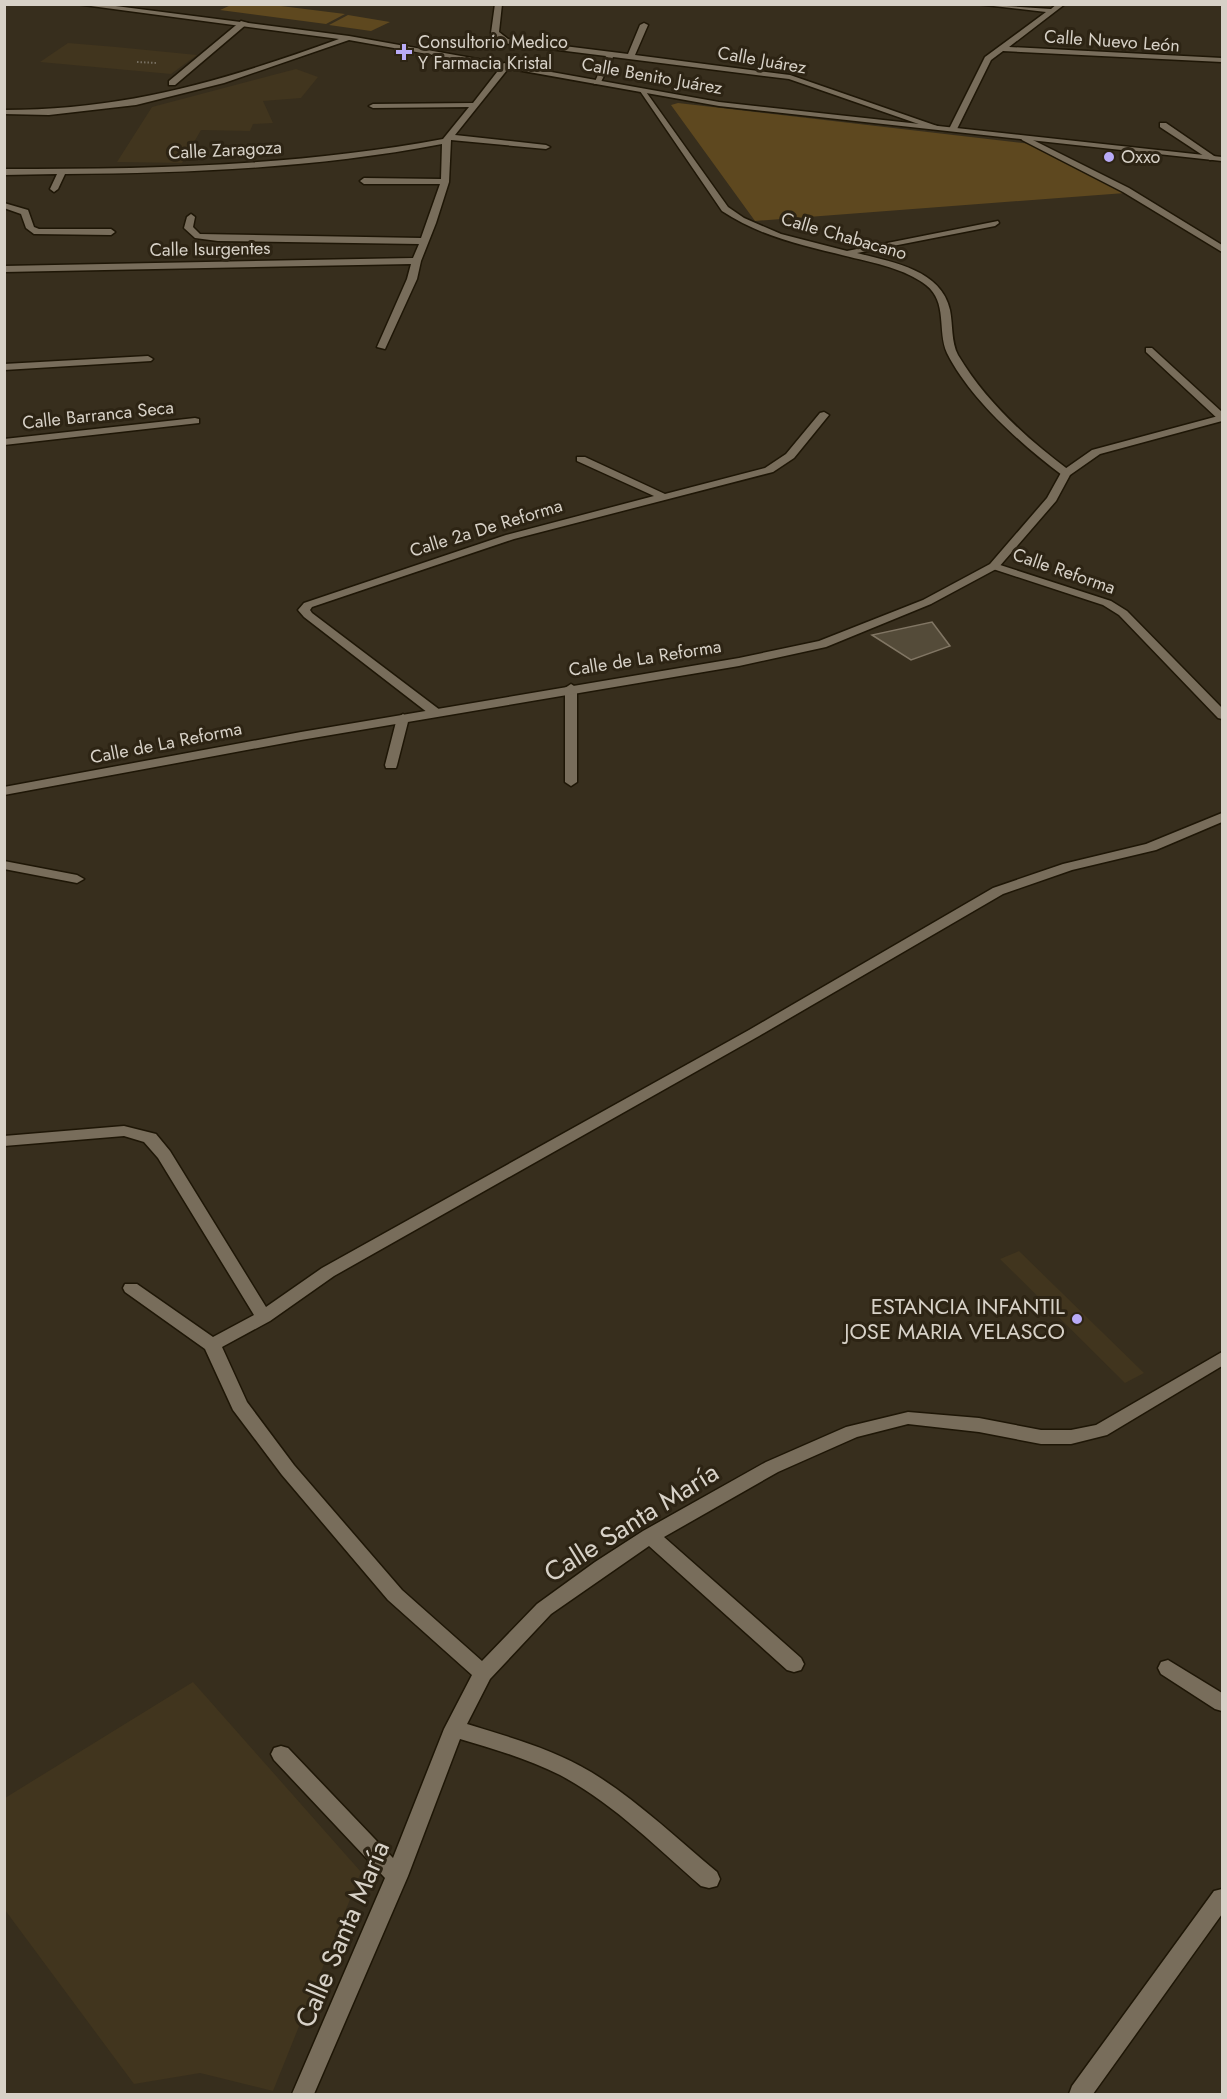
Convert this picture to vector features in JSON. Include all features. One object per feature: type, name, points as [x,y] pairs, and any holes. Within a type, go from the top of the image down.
[{"type":"street","name":"Calle Benito Juárez","points":[[79,4],[349,38],[719,104],[1222,159]]},
{"type":"street","name":"Calle Juárez","points":[[499,4],[495,33],[506,41],[790,77],[936,127]]},
{"type":"street","points":[[979,4],[1053,11]]},
{"type":"street","points":[[953,129],[988,58],[1062,4]]},
{"type":"street","points":[[172,83],[244,23]]},
{"type":"street","points":[[631,57],[644,25]]},
{"type":"street","points":[[4,114],[116,107],[156,99],[250,74],[349,38]]},
{"type":"street","name":"Calle Nuevo León","points":[[1000,49],[1222,60]]},
{"type":"street","points":[[597,82],[611,54]]},
{"type":"street","points":[[382,347],[412,279],[416,261],[445,182],[448,139],[507,65]]},
{"type":"street","name":"Calle Chabacano","points":[[644,91],[724,209],[740,221],[764,231],[894,266],[920,277],[933,286],[944,300],[951,351],[982,398],[1007,425],[1066,473]]},
{"type":"street","points":[[373,106],[473,105]]},
{"type":"street","points":[[1163,125],[1212,158]]},
{"type":"street","points":[[1025,138],[1176,217],[1222,249]]},
{"type":"street","name":"Calle Zaragoza","points":[[4,172],[236,168],[346,158],[448,139],[546,147]]},
{"type":"street","points":[[54,189],[62,172]]},
{"type":"street","points":[[364,181],[445,182]]},
{"type":"street","points":[[4,206],[25,212],[30,228],[37,232],[111,232]]},
{"type":"street","points":[[191,217],[188,228],[192,233],[218,238],[424,241]]},
{"type":"street","points":[[848,253],[995,223]]},
{"type":"street","name":"Calle Isurgentes","points":[[4,269],[416,261]]},
{"type":"street","points":[[1149,350],[1222,417]]},
{"type":"street","points":[[4,367],[148,359]]},
{"type":"street","name":"Calle 2a De Reforma","points":[[436,713],[308,615],[304,610],[308,605],[510,537],[752,475],[780,464],[824,415]]},
{"type":"street","name":"Calle de La Reforma","points":[[4,791],[571,688],[750,660],[822,644],[927,603],[994,566],[1052,499],[1066,473],[1096,452],[1222,417]]},
{"type":"street","name":"Calle Barranca Seca","points":[[4,442],[195,421]]},
{"type":"street","points":[[581,459],[664,497]]},
{"type":"street","name":"Calle Reforma","points":[[994,566],[1107,603],[1123,612],[1222,715]]},
{"type":"street","points":[[571,688],[571,782]]},
{"type":"street","points":[[391,765],[404,718]]},
{"type":"street","points":[[212,1346],[264,1317],[328,1272],[754,1033],[998,891],[1068,867],[1151,847],[1222,818]]},
{"type":"street","points":[[4,865],[77,879]]},
{"type":"street","points":[[4,1141],[124,1131],[150,1138],[164,1155],[264,1317]]},
{"type":"street","points":[[131,1288],[212,1346],[239,1405],[288,1470],[395,1594],[483,1673]]},
{"type":"street","name":"Calle Santa María","points":[[303,2094],[397,1876],[454,1729],[483,1673],[544,1610],[602,1567],[650,1536],[772,1467],[852,1432],[908,1418],[980,1425],[1041,1437],[1071,1437],[1101,1430],[1222,1358]]},
{"type":"street","points":[[650,1536],[794,1664]]},
{"type":"street","points":[[1168,1668],[1222,1703]]},
{"type":"street","points":[[454,1729],[540,1756],[584,1778],[635,1816],[709,1879]]},
{"type":"street","points":[[281,1754],[397,1876]]},
{"type":"street","points":[[1080,2094],[1222,1898]]},
{"type":"shaded area","points":[[231,5],[273,5],[345,14],[326,24],[220,10]]},
{"type":"shaded area","points":[[348,15],[390,22],[371,31],[329,25]]},
{"type":"shaded area","points":[[68,43],[197,55],[171,74],[40,62]]},
{"type":"shaded area","points":[[296,69],[318,77],[301,98],[263,101],[273,123],[253,124],[250,131],[201,130],[182,163],[117,162],[152,107]]},
{"type":"shaded area","points":[[678,103],[1031,144],[1125,193],[755,221],[671,105]]},
{"type":"shaded area","name":"ESTANCIA INFANTIL JOSE MARIA VELASCO","points":[[1019,1251],[1144,1373],[1125,1383],[1000,1259]]},
{"type":"shaded area","points":[[193,1682],[361,1872],[273,2091],[200,2073],[134,2084],[5,1910],[5,1798]]},
{"type":"building","points":[[932,622],[950,646],[911,660],[872,635]]},
{"type":"place","name":"Consultorio Medico Y Farmacia Kristal","points":[[404,52]]},
{"type":"place","name":"Oxxo","points":[[1109,157]]},
{"type":"place","name":"ESTANCIA INFANTIL JOSE MARIA VELASCO","points":[[1077,1319]]}]
